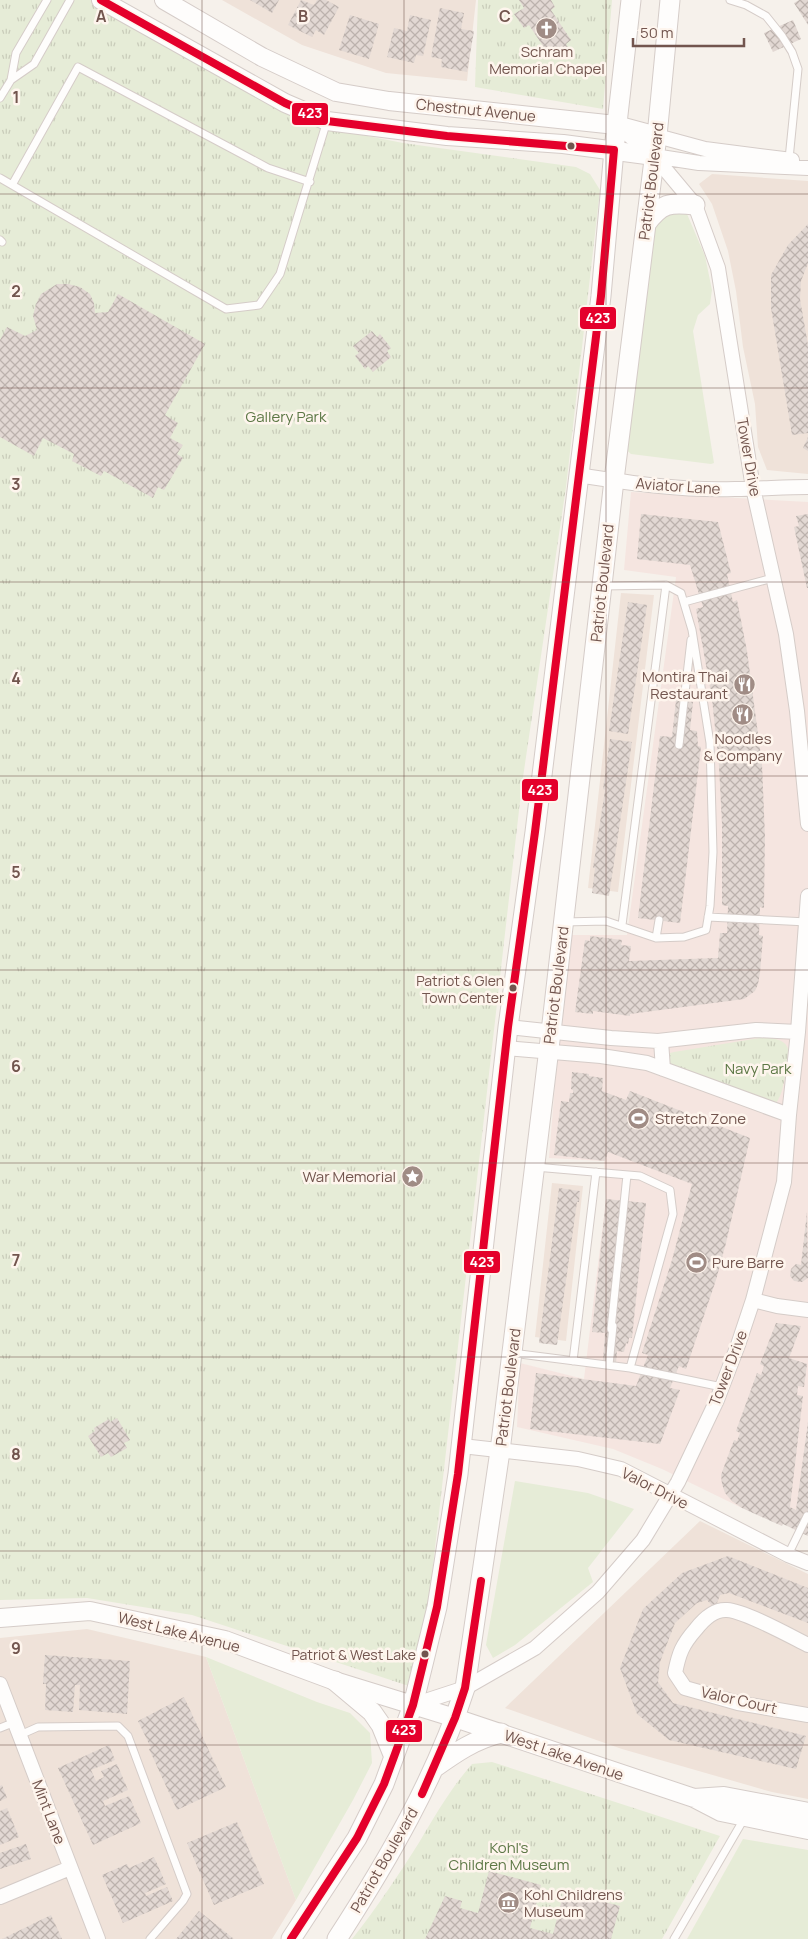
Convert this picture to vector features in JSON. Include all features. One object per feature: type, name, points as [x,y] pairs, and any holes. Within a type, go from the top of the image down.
[{"type":"main road","points":[[291,1939],[358,1838],[384,1784],[413,1705],[437,1607],[462,1446],[508,1027],[535,832],[601,296],[616,125],[631,0]]},
{"type":"main road","name":"Patriot Boulevard","points":[[337,1939],[389,1856],[422,1793],[455,1718],[465,1688],[500,1451],[564,922],[614,480],[673,2]]},
{"type":"main road","points":[[646,224],[655,211],[668,205],[678,203],[695,205]]},
{"type":"main road","points":[[335,1681],[372,1712],[381,1725],[394,1757]]},
{"type":"main road","points":[[433,1768],[473,1742],[486,1736],[500,1733]]},
{"type":"street","name":"Chestnut Avenue","points":[[101,0],[268,94],[327,121],[447,136],[614,150],[698,163],[808,168]]},
{"type":"street","name":"Chestnut Avenue","points":[[164,0],[262,58],[336,92],[389,101],[616,125],[706,149],[808,162]]},
{"type":"street","name":"Tower Drive","points":[[616,125],[654,156],[695,205],[718,268],[754,488],[786,634],[797,711],[808,824]]},
{"type":"street","name":"Aviator Lane","points":[[578,475],[638,484],[690,488],[735,490],[808,487]]},
{"type":"street","name":"Tower Drive","points":[[413,1705],[465,1688],[535,1648],[598,1592],[643,1540],[672,1494],[722,1388],[738,1345],[753,1300],[784,1182],[808,896]]},
{"type":"street","points":[[508,1027],[611,1038],[661,1041],[756,1030],[798,1032]]},
{"type":"street","points":[[661,1041],[663,1069]]},
{"type":"street","points":[[506,1048],[647,1063],[789,1115]]},
{"type":"street","points":[[753,1300],[777,1306],[808,1310]]},
{"type":"street","name":"Valor Drive","points":[[462,1446],[578,1459],[621,1469],[788,1555],[808,1563]]},
{"type":"street","name":"West Lake Avenue","points":[[0,1618],[90,1610],[225,1640],[335,1681],[455,1718],[694,1798],[721,1812],[808,1830]]},
{"type":"street","name":"Valor Court","points":[[808,1645],[748,1616],[726,1610],[706,1616],[678,1654],[675,1673],[685,1688],[738,1702],[808,1715]]},
{"type":"street","name":"Mint Lane","points":[[0,1684],[98,1939]]},
{"type":"street","name":"West Lake Avenue","points":[[694,1798],[724,1796],[808,1812]]},
{"type":"street","points":[[0,1896],[70,1868]]},
{"type":"lane","points":[[0,98],[11,80],[16,53],[47,0]]},
{"type":"lane","points":[[11,80],[34,64],[70,0]]},
{"type":"lane","points":[[730,0],[746,5],[766,16],[792,52],[798,69],[789,159]]},
{"type":"lane","points":[[12,185],[78,67],[268,168],[310,182]]},
{"type":"lane","points":[[0,178],[226,309],[259,305],[280,274],[310,182],[327,121]]},
{"type":"lane","points":[[684,602],[773,578]]},
{"type":"lane","points":[[622,925],[666,585]]},
{"type":"lane","points":[[564,922],[606,921],[656,938],[684,937],[706,930],[708,917],[713,852],[710,743],[692,630],[684,602],[681,593],[666,585],[602,586]]},
{"type":"lane","points":[[679,745],[692,630]]},
{"type":"lane","points":[[708,917],[807,922]]},
{"type":"lane","points":[[656,938],[659,920]]},
{"type":"lane","points":[[534,1167],[640,1176],[670,1190],[673,1214],[630,1368]]},
{"type":"lane","points":[[573,1362],[596,1172]]},
{"type":"lane","points":[[611,1329],[627,1174]]},
{"type":"lane","points":[[609,1365],[625,1213]]},
{"type":"lane","points":[[511,1353],[630,1368],[722,1388]]},
{"type":"lane","points":[[788,1555],[807,1516]]},
{"type":"lane","points":[[0,1728],[118,1726],[128,1736],[187,1894],[150,1939]]},
{"type":"lane","points":[[674,1939],[745,1816]]},
{"type":"shaded area","points":[[222,0],[476,0],[467,81],[386,73],[302,45]]},
{"type":"shaded area","points":[[712,174],[808,181],[808,474],[767,470],[758,447],[755,404],[743,347],[736,291],[728,251],[712,204],[699,184]]},
{"type":"shaded area","points":[[631,492],[808,502],[808,1516],[742,1508],[662,1469],[613,1449],[517,1427],[520,1363],[584,1379],[606,1199],[604,1161],[549,1158],[567,935],[627,935],[676,577],[624,570]]},
{"type":"shaded area","points":[[621,593],[654,595],[618,892],[588,888]]},
{"type":"shaded area","points":[[552,1183],[583,1186],[566,1341],[535,1337]]},
{"type":"shaded area","points":[[700,1521],[808,1574],[808,1799],[772,1792],[622,1749],[505,1708]]},
{"type":"shaded area","points":[[87,1629],[206,1657],[296,1900],[272,1939],[0,1939],[0,1638]]},
{"type":"green space","name":"Gallery Park","points":[[0,0],[93,0],[327,128],[403,143],[576,167],[590,174],[600,190],[566,487],[522,784],[429,1601],[409,1686],[192,1615],[87,1598],[0,1600]]},
{"type":"green space","points":[[478,0],[612,0],[603,109],[475,87]]},
{"type":"green space","points":[[674,202],[687,214],[705,256],[712,290],[710,304],[698,315],[693,331],[714,463],[711,464],[631,454],[623,447],[655,226]]},
{"type":"green space","name":"Navy Park","points":[[765,1037],[781,1041],[786,1045],[789,1055],[783,1087],[776,1103],[769,1103],[673,1069],[668,1063],[670,1053]]},
{"type":"green space","points":[[515,1481],[588,1493],[634,1509],[588,1568],[593,1582],[515,1645],[493,1658],[486,1645]]},
{"type":"green space","points":[[206,1657],[317,1702],[350,1713],[370,1733],[372,1763],[296,1900]]},
{"type":"green space","name":"Kohl's Children Museum","points":[[492,1762],[720,1836],[662,1939],[352,1939],[388,1891],[444,1801],[464,1773],[472,1764]]},
{"type":"green space","points":[[743,1839],[808,1850],[808,1939],[687,1939]]},
{"type":"building","points":[[250,0],[279,0],[272,13]]},
{"type":"building","points":[[301,0],[314,5],[317,0],[326,0],[339,7],[324,35],[316,30],[312,37],[288,25]]},
{"type":"building","name":"Schram Memorial Chapel","points":[[519,0],[551,0],[555,7],[551,10],[571,40],[566,44],[569,49],[558,56],[555,51],[549,55],[529,25],[524,28],[514,14],[524,8]]},
{"type":"building","points":[[799,0],[808,0],[808,25],[794,3]]},
{"type":"building","points":[[440,8],[464,13],[461,29],[474,31],[467,72],[441,67],[442,59],[431,57]]},
{"type":"building","points":[[350,15],[379,24],[369,59],[339,50]]},
{"type":"building","points":[[410,15],[431,20],[423,56],[416,55],[414,63],[387,57],[394,28],[407,31]]},
{"type":"building","points":[[793,20],[801,39],[773,52],[764,33]]},
{"type":"building","points":[[808,224],[808,263],[801,281],[800,299],[808,345],[808,433],[792,435],[771,308],[771,275],[788,245]]},
{"type":"building","points":[[57,284],[80,287],[90,294],[94,303],[95,313],[108,312],[118,294],[205,344],[165,415],[178,423],[170,438],[183,445],[177,454],[183,458],[164,490],[158,487],[153,498],[104,471],[101,476],[72,461],[74,454],[43,438],[34,456],[0,437],[0,340],[7,327],[25,336],[37,330],[33,316],[36,304],[41,294]]},
{"type":"building","points":[[372,331],[377,337],[380,334],[391,348],[387,351],[391,357],[373,372],[368,366],[365,369],[355,356],[359,353],[353,346]]},
{"type":"building","points":[[808,437],[808,451],[803,448]]},
{"type":"building","points":[[641,514],[718,522],[731,573],[727,574],[733,602],[737,600],[747,651],[762,764],[765,837],[764,908],[760,907],[759,935],[763,936],[760,973],[755,991],[744,999],[630,1014],[630,1016],[593,1011],[593,1014],[575,1012],[585,940],[590,941],[590,936],[622,940],[621,945],[631,946],[629,961],[718,958],[720,933],[727,933],[728,906],[722,905],[722,824],[719,766],[712,699],[696,609],[703,607],[690,565],[637,559]]},
{"type":"building","points":[[808,514],[807,588],[794,527],[799,526],[796,516]]},
{"type":"building","points":[[628,602],[647,605],[628,734],[609,731]]},
{"type":"building","points":[[676,700],[693,702],[690,730],[697,731],[698,746],[701,747],[680,923],[638,918],[660,736],[672,737]]},
{"type":"building","points":[[610,739],[632,742],[609,896],[592,893],[595,868],[593,868],[605,790],[603,789]]},
{"type":"building","points":[[572,1072],[603,1078],[602,1091],[626,1100],[630,1091],[750,1138],[716,1280],[686,1369],[679,1366],[670,1388],[680,1390],[660,1444],[530,1429],[536,1373],[636,1386],[648,1355],[642,1353],[672,1260],[692,1184],[608,1152],[605,1161],[554,1155],[561,1101],[569,1102],[570,1093],[573,1093],[571,1089]]},
{"type":"building","points":[[559,1188],[580,1191],[557,1345],[539,1343]]},
{"type":"building","points":[[606,1199],[646,1203],[632,1338],[629,1338],[628,1344],[626,1343],[624,1352],[617,1351],[616,1363],[603,1361],[605,1333],[592,1332]]},
{"type":"building","points":[[807,1212],[808,1278],[802,1282],[794,1281],[790,1276],[791,1269],[796,1264],[801,1265]]},
{"type":"building","points":[[776,1323],[801,1326],[789,1358],[807,1364],[804,1387],[798,1386],[797,1395],[803,1396],[790,1507],[796,1510],[808,1422],[808,1536],[742,1508],[725,1493],[722,1484],[721,1475],[734,1440],[737,1441],[740,1433],[736,1431],[757,1373],[761,1375],[764,1366],[760,1364]]},
{"type":"building","points":[[117,1418],[130,1440],[124,1443],[127,1448],[111,1457],[108,1453],[101,1457],[88,1436],[95,1431],[94,1428],[109,1419],[110,1422]]},
{"type":"building","points":[[728,1556],[808,1588],[808,1623],[729,1593],[720,1595],[713,1607],[707,1600],[697,1603],[675,1623],[660,1662],[658,1682],[673,1703],[806,1736],[796,1769],[669,1740],[637,1714],[620,1668],[643,1609],[682,1573]]},
{"type":"building","points":[[45,1655],[130,1661],[127,1714],[79,1710],[80,1685],[75,1685],[73,1712],[45,1710],[46,1684],[43,1684]]},
{"type":"building","points":[[184,1697],[226,1787],[177,1810],[138,1721]]},
{"type":"building","points":[[109,1745],[115,1760],[91,1770],[96,1781],[104,1777],[101,1771],[117,1764],[128,1790],[103,1801],[105,1806],[129,1796],[141,1823],[93,1845],[58,1768]]},
{"type":"building","points":[[2,1785],[7,1798],[0,1801],[0,1786]]},
{"type":"building","points":[[7,1808],[19,1837],[0,1845],[0,1811]]},
{"type":"building","points":[[237,1822],[264,1884],[214,1905],[187,1843]]},
{"type":"building","points":[[26,1844],[31,1859],[0,1869],[0,1853]]},
{"type":"building","points":[[154,1857],[166,1884],[145,1893],[146,1896],[167,1887],[173,1901],[123,1923],[102,1875],[127,1864],[129,1868]]},
{"type":"building","name":"Kohl Childrens Museum","points":[[489,1871],[541,1885],[530,1928],[553,1934],[564,1891],[620,1906],[611,1939],[425,1939],[445,1896],[462,1901],[460,1908],[478,1913]]},
{"type":"building","points":[[199,1911],[234,1939],[176,1939]]},
{"type":"building","points":[[51,1915],[62,1939],[2,1939]]},
{"type":"transit line","name":"423","points":[[101,0],[285,103],[327,121],[447,136],[614,150],[601,296],[535,832],[508,1027],[458,1474],[437,1607],[413,1705],[384,1784],[357,1838],[291,1939]]},
{"type":"transit line","name":"423","points":[[422,1794],[455,1718],[465,1688],[481,1581]]},
{"type":"place","name":"Schram Memorial Chapel","points":[[547,28]]},
{"type":"place","name":"Montira Thai Restaurant","points":[[744,685]]},
{"type":"place","name":"Noodles & Company","points":[[743,715]]},
{"type":"place","name":"Patriot & Glen Town Center","points":[[513,988]]},
{"type":"place","name":"Stretch Zone","points":[[639,1118]]},
{"type":"place","name":"War Memorial","points":[[412,1176]]},
{"type":"place","name":"Pure Barre","points":[[696,1262]]},
{"type":"place","name":"Patriot & West Lake","points":[[425,1654]]},
{"type":"place","name":"Kohl Childrens Museum","points":[[508,1903]]}]
